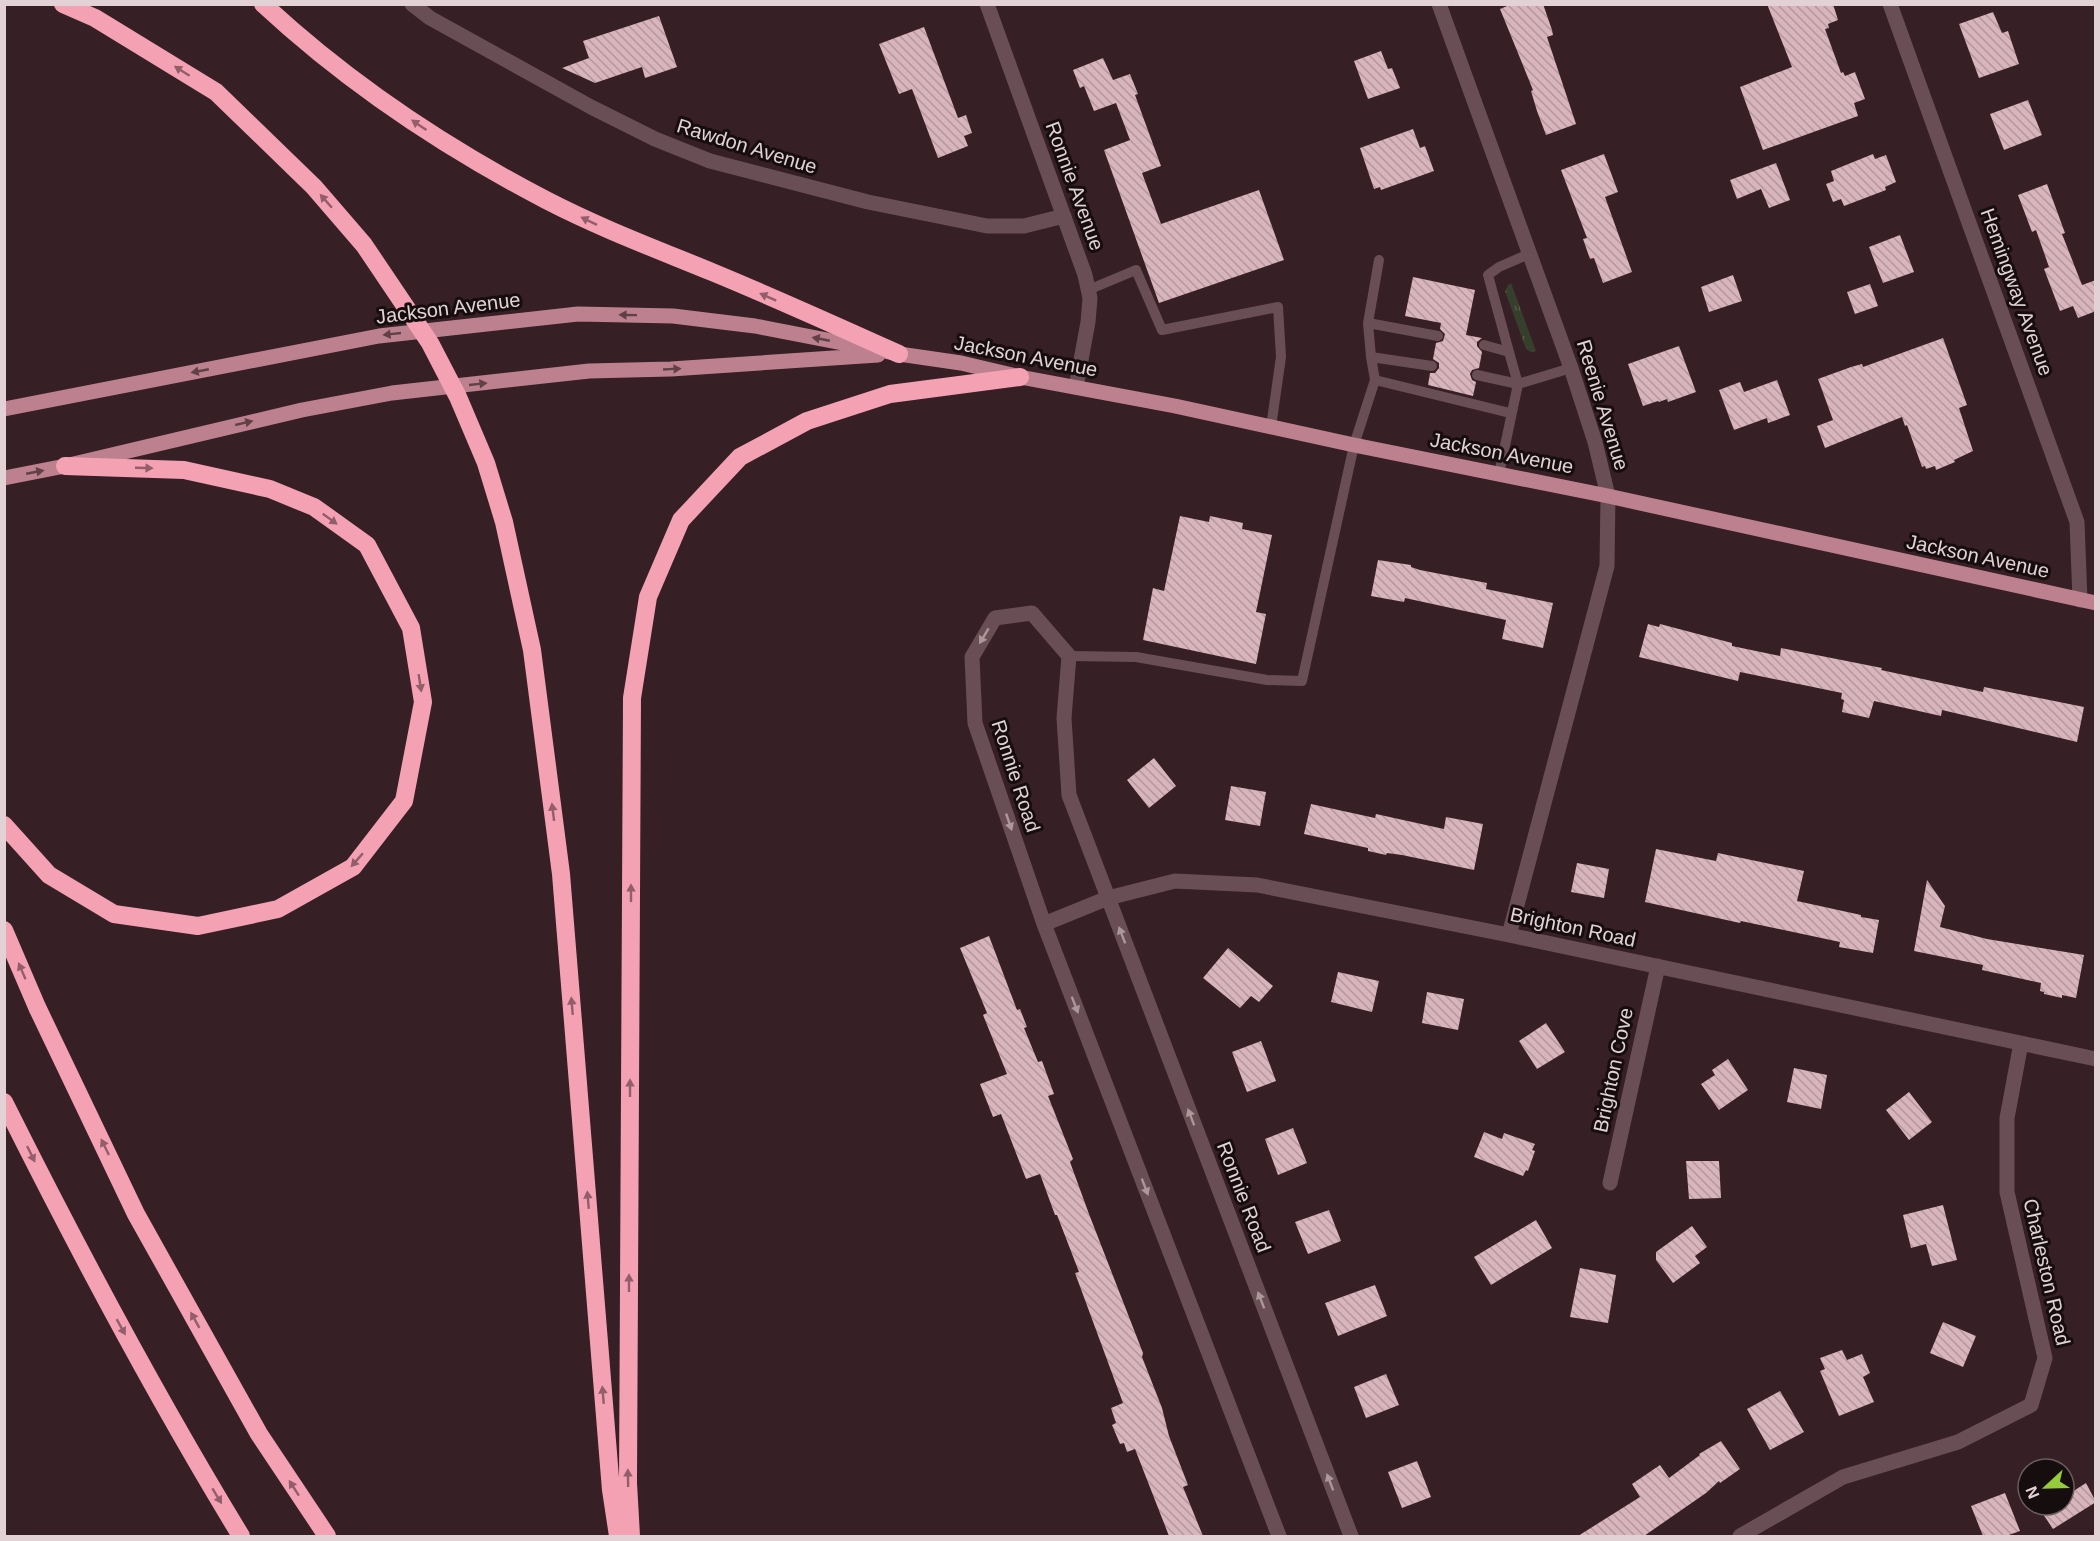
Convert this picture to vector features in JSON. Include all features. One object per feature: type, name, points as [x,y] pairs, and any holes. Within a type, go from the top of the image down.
[{"type":"highway","points":[[63,4],[95,18],[216,92],[314,187],[364,245],[430,343],[458,397],[486,463],[504,522],[532,650],[561,874],[611,1490],[618,1536]]},
{"type":"highway","points":[[263,4],[355,81],[422,128],[483,166],[546,200],[623,237],[712,272],[899,354]]},
{"type":"highway","points":[[631,1536],[628,1471],[632,698],[648,597],[681,520],[740,457],[807,421],[890,394],[1020,377]]},
{"type":"highway","points":[[4,825],[49,875],[114,914],[198,926],[278,909],[353,867],[404,801],[423,702],[411,628],[367,545],[314,507],[270,489],[184,470],[65,466]]},
{"type":"highway","points":[[4,930],[37,1006],[136,1214],[259,1434],[327,1536]]},
{"type":"highway","points":[[4,1101],[80,1253],[182,1439],[241,1536]]},
{"type":"main road","name":"Jackson Avenue","points":[[4,409],[380,336],[578,314],[673,316],[755,326],[899,354],[961,363],[1020,377],[1608,496],[2088,601]]},
{"type":"main road","name":"Jackson Avenue","points":[[4,477],[65,466],[291,413],[392,393],[589,371],[671,369],[899,354]]},
{"type":"street","name":"Rawdon Avenue","points":[[412,4],[430,18],[591,107],[655,139],[710,161],[868,202],[987,226],[1024,226],[1064,216]]},
{"type":"street","name":"Ronnie Avenue","points":[[987,4],[1085,275],[1090,298],[1076,387]]},
{"type":"street","name":"Reenie Avenue","points":[[1439,4],[1571,368],[1596,442],[1608,496],[1608,566],[1509,934]]},
{"type":"street","name":"Hemingway Avenue","points":[[1890,4],[2077,522],[2088,601]]},
{"type":"street","name":"Ronnie Road","points":[[1279,1536],[1044,924],[975,723],[972,657],[995,618],[1032,613],[1069,656],[1064,718],[1069,795],[1351,1536]]},
{"type":"street","name":"Brighton Road","points":[[1044,924],[1108,898],[1175,881],[1257,885],[1509,934],[2096,1059]]},
{"type":"street","name":"Brighton Cove","points":[[1610,1183],[1658,966]]},
{"type":"street","name":"Charleston Road","points":[[1740,1536],[1843,1477],[1958,1442],[2031,1405],[2045,1358],[2007,1192],[2007,1118],[2021,1042]]},
{"type":"lane","points":[[1499,474],[1510,413],[1518,384],[1488,275],[1499,267],[1529,254]]},
{"type":"lane","points":[[1069,656],[1136,657],[1267,680],[1302,681],[1354,445],[1376,380],[1368,323],[1379,260]]},
{"type":"lane","points":[[1088,290],[1136,270],[1162,330],[1278,307],[1281,357],[1271,427]]},
{"type":"lane","points":[[1368,323],[1438,336]]},
{"type":"lane","points":[[1484,345],[1509,352]]},
{"type":"lane","points":[[1371,357],[1432,366]]},
{"type":"lane","points":[[1477,375],[1518,384],[1571,368]]},
{"type":"lane","points":[[1376,380],[1510,413]]},
{"type":"green space","points":[[1511,283],[1536,351],[1531,352],[1526,349],[1505,291]]},
{"type":"building","points":[[1512,4],[1543,4],[1553,35],[1547,37],[1576,124],[1546,135],[1531,91],[1533,90],[1500,9]]},
{"type":"building","points":[[1767,4],[1833,4],[1838,20],[1828,24],[1829,28],[1825,29],[1841,73],[1843,72],[1845,76],[1855,72],[1865,99],[1854,103],[1858,116],[1763,150],[1740,87],[1792,67]]},
{"type":"building","points":[[1993,12],[2002,33],[2008,31],[2019,64],[1979,78],[1959,24]]},
{"type":"building","points":[[659,16],[677,67],[645,78],[642,67],[595,83],[562,68],[589,58],[583,41]]},
{"type":"building","points":[[924,27],[958,118],[966,115],[972,133],[964,136],[968,146],[938,158],[912,89],[899,94],[879,44]]},
{"type":"building","points":[[1381,51],[1388,69],[1392,68],[1400,88],[1368,99],[1354,61]]},
{"type":"building","points":[[1103,58],[1113,80],[1130,74],[1138,94],[1135,95],[1161,166],[1142,173],[1161,224],[1259,190],[1284,260],[1159,303],[1104,150],[1130,140],[1116,103],[1094,111],[1084,86],[1080,88],[1073,70]]},
{"type":"building","points":[[2028,100],[2042,135],[2004,150],[1990,114]]},
{"type":"building","points":[[1413,129],[1420,148],[1425,146],[1434,171],[1381,190],[1380,187],[1374,189],[1360,148]]},
{"type":"building","points":[[1604,154],[1618,192],[1605,197],[1632,272],[1603,283],[1594,258],[1590,259],[1583,239],[1587,238],[1561,170]]},
{"type":"building","points":[[1873,154],[1875,159],[1886,155],[1896,182],[1885,187],[1886,190],[1844,206],[1841,199],[1833,202],[1826,184],[1834,181],[1831,171]]},
{"type":"building","points":[[1776,163],[1790,200],[1769,208],[1761,189],[1737,199],[1730,180]]},
{"type":"building","points":[[2047,184],[2065,233],[2062,234],[2082,285],[2096,280],[2096,311],[2078,318],[2073,306],[2060,311],[2044,269],[2049,267],[2036,230],[2032,232],[2018,195]]},
{"type":"building","points":[[1900,235],[1914,272],[1883,283],[1869,247]]},
{"type":"building","points":[[1733,275],[1742,301],[1709,312],[1701,287]]},
{"type":"building","points":[[1413,277],[1475,290],[1466,335],[1482,338],[1477,342],[1477,346],[1482,352],[1479,368],[1472,370],[1470,374],[1472,380],[1476,382],[1473,396],[1428,385],[1430,373],[1435,373],[1439,368],[1439,363],[1433,359],[1436,343],[1443,341],[1445,334],[1440,329],[1441,323],[1405,316]]},
{"type":"building","points":[[1870,284],[1878,306],[1855,314],[1847,292]]},
{"type":"building","points":[[1943,338],[1967,405],[1959,408],[1973,451],[1936,470],[1935,466],[1926,469],[1925,466],[1922,467],[1902,417],[1825,448],[1817,426],[1833,420],[1818,379],[1862,364],[1863,367]]},
{"type":"building","points":[[1679,346],[1696,392],[1668,402],[1667,399],[1643,406],[1628,364]]},
{"type":"building","points":[[1777,380],[1790,415],[1768,423],[1767,418],[1734,430],[1719,390],[1740,382],[1744,392]]},
{"type":"building","points":[[1180,516],[1209,522],[1210,516],[1243,523],[1242,529],[1272,535],[1256,612],[1266,614],[1256,664],[1143,640],[1153,588],[1164,591]]},
{"type":"building","points":[[1378,560],[1411,565],[1420,570],[1487,583],[1486,589],[1553,603],[1543,648],[1502,639],[1506,620],[1405,598],[1404,602],[1371,596]]},
{"type":"building","points":[[1648,624],[1659,627],[1660,624],[1732,643],[1732,646],[1780,656],[1781,648],[1882,668],[1881,670],[1983,692],[1984,687],[2084,707],[2077,742],[1942,710],[1941,716],[1874,701],[1869,718],[1842,712],[1844,700],[1841,699],[1842,693],[1740,672],[1738,681],[1639,657]]},
{"type":"building","points":[[1154,758],[1176,786],[1149,808],[1127,780]]},
{"type":"building","points":[[1231,786],[1266,792],[1260,826],[1225,820]]},
{"type":"building","points":[[1311,804],[1375,818],[1376,814],[1444,829],[1446,817],[1483,824],[1474,870],[1402,855],[1387,853],[1386,855],[1368,851],[1368,848],[1304,834]]},
{"type":"building","points":[[1656,849],[1716,861],[1718,853],[1804,871],[1797,901],[1879,920],[1873,953],[1839,947],[1840,942],[1645,902]]},
{"type":"building","points":[[1577,863],[1609,869],[1604,898],[1571,892]]},
{"type":"building","points":[[1927,880],[1945,906],[1940,927],[1987,939],[2084,955],[2076,998],[2044,994],[2040,991],[2041,983],[1982,970],[1983,965],[1914,951]]},
{"type":"building","points":[[989,936],[1017,1010],[1020,1009],[1027,1027],[1024,1028],[1038,1062],[1042,1061],[1054,1094],[1048,1096],[1073,1159],[1070,1162],[1143,1353],[1142,1357],[1188,1485],[1183,1487],[1203,1536],[1169,1536],[1135,1449],[1127,1452],[1124,1443],[1120,1444],[1112,1425],[1116,1423],[1111,1408],[1123,1403],[1075,1273],[1079,1272],[1057,1215],[1055,1215],[1040,1174],[1026,1179],[1001,1114],[993,1117],[980,1084],[1007,1074],[983,1015],[987,1013],[960,948]]},
{"type":"building","points":[[1228,948],[1273,986],[1259,1002],[1251,996],[1240,1008],[1203,978]]},
{"type":"building","points":[[1338,972],[1379,981],[1372,1012],[1331,1002]]},
{"type":"building","points":[[1427,992],[1464,999],[1458,1030],[1422,1023]]},
{"type":"building","points":[[1546,1023],[1565,1052],[1537,1069],[1519,1041]]},
{"type":"building","points":[[1261,1041],[1276,1081],[1247,1092],[1232,1052]]},
{"type":"building","points":[[1728,1059],[1748,1090],[1719,1110],[1701,1084],[1715,1075],[1712,1070]]},
{"type":"building","points":[[1794,1068],[1827,1075],[1821,1109],[1787,1102]]},
{"type":"building","points":[[1909,1092],[1932,1122],[1909,1140],[1886,1110]]},
{"type":"building","points":[[1293,1128],[1307,1163],[1278,1175],[1265,1139]]},
{"type":"building","points":[[1484,1132],[1502,1139],[1504,1133],[1535,1144],[1528,1171],[1526,1170],[1523,1176],[1474,1157]]},
{"type":"building","points":[[1686,1161],[1719,1161],[1721,1198],[1689,1199]]},
{"type":"building","points":[[1943,1205],[1957,1260],[1932,1266],[1926,1244],[1911,1248],[1903,1215]]},
{"type":"building","points":[[1329,1210],[1341,1241],[1308,1254],[1295,1222]]},
{"type":"building","points":[[1536,1220],[1552,1248],[1491,1285],[1474,1257]]},
{"type":"building","points":[[1692,1226],[1707,1247],[1695,1256],[1700,1263],[1673,1283],[1656,1260],[1656,1252]]},
{"type":"building","points":[[1580,1268],[1616,1275],[1608,1323],[1570,1317]]},
{"type":"building","points":[[1375,1285],[1387,1316],[1338,1336],[1325,1303]]},
{"type":"building","points":[[1943,1322],[1976,1336],[1963,1367],[1930,1353]]},
{"type":"building","points":[[1842,1350],[1847,1360],[1862,1354],[1870,1373],[1863,1377],[1874,1402],[1839,1416],[1820,1371],[1825,1369],[1820,1358]]},
{"type":"building","points":[[1386,1374],[1399,1405],[1366,1418],[1354,1387]]},
{"type":"building","points":[[1780,1391],[1804,1432],[1770,1450],[1747,1409]]},
{"type":"building","points":[[1721,1441],[1740,1469],[1720,1483],[1719,1481],[1706,1493],[1644,1536],[1578,1536],[1640,1497],[1632,1484],[1660,1465],[1669,1478],[1699,1454]]},
{"type":"building","points":[[1417,1461],[1431,1497],[1402,1508],[1388,1472]]},
{"type":"building","points":[[2086,1483],[2096,1502],[2076,1515],[2076,1489]]},
{"type":"building","points":[[2005,1493],[2020,1531],[2006,1536],[1983,1536],[1971,1506]]},
{"type":"building","points":[[2045,1517],[2072,1517],[2053,1529]]}]
